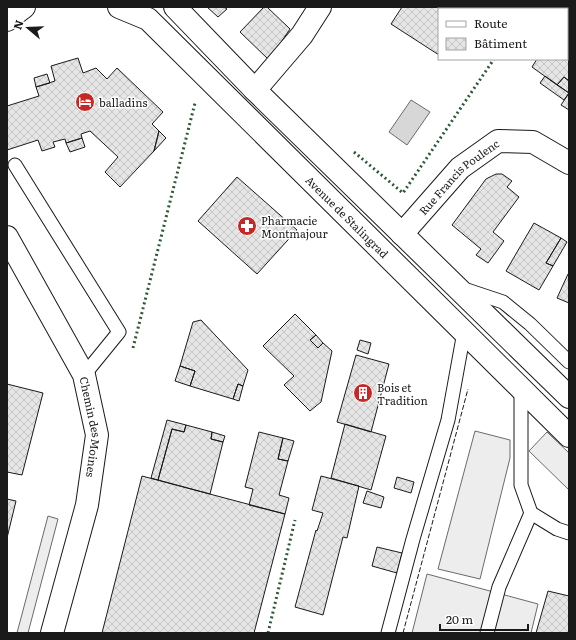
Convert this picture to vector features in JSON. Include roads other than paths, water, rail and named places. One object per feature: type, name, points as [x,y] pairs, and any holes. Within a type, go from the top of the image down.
[{"type":"main road","points":[[7,20],[24,7]]},
{"type":"main road","name":"Avenue de Stalingrad","points":[[119,7],[148,19],[224,94],[258,118],[328,198],[569,436]]},
{"type":"main road","points":[[175,7],[256,90],[569,398]]},
{"type":"main road","points":[[224,94],[256,90],[302,36],[320,7]]},
{"type":"main road","points":[[256,90],[258,118],[321,171],[344,177]]},
{"type":"main road","name":"Rue Francis Poulenc","points":[[402,234],[460,168],[498,141],[533,142],[569,163]]},
{"type":"main road","points":[[321,171],[328,198]]},
{"type":"main road","points":[[353,223],[371,220],[386,234],[402,234]]},
{"type":"main road","points":[[402,234],[403,251],[415,262],[413,281]]},
{"type":"main road","name":"Chemin des Moines","points":[[7,237],[84,375],[97,435],[87,505],[52,633]]},
{"type":"lane","points":[[14,165],[119,332],[84,375]]},
{"type":"lane","points":[[456,287],[503,302],[530,324],[569,362]]},
{"type":"lane","points":[[388,633],[448,420],[464,332]]},
{"type":"lane","points":[[487,633],[499,587],[530,513],[521,485],[522,389]]},
{"type":"lane","points":[[530,513],[557,529],[569,533]]},
{"type":"place","name":"balladins","points":[[85,102]]},
{"type":"place","name":"Pharmacie Montmajour","points":[[247,226]]},
{"type":"place","name":"Bois et Tradition","points":[[363,393]]}]
